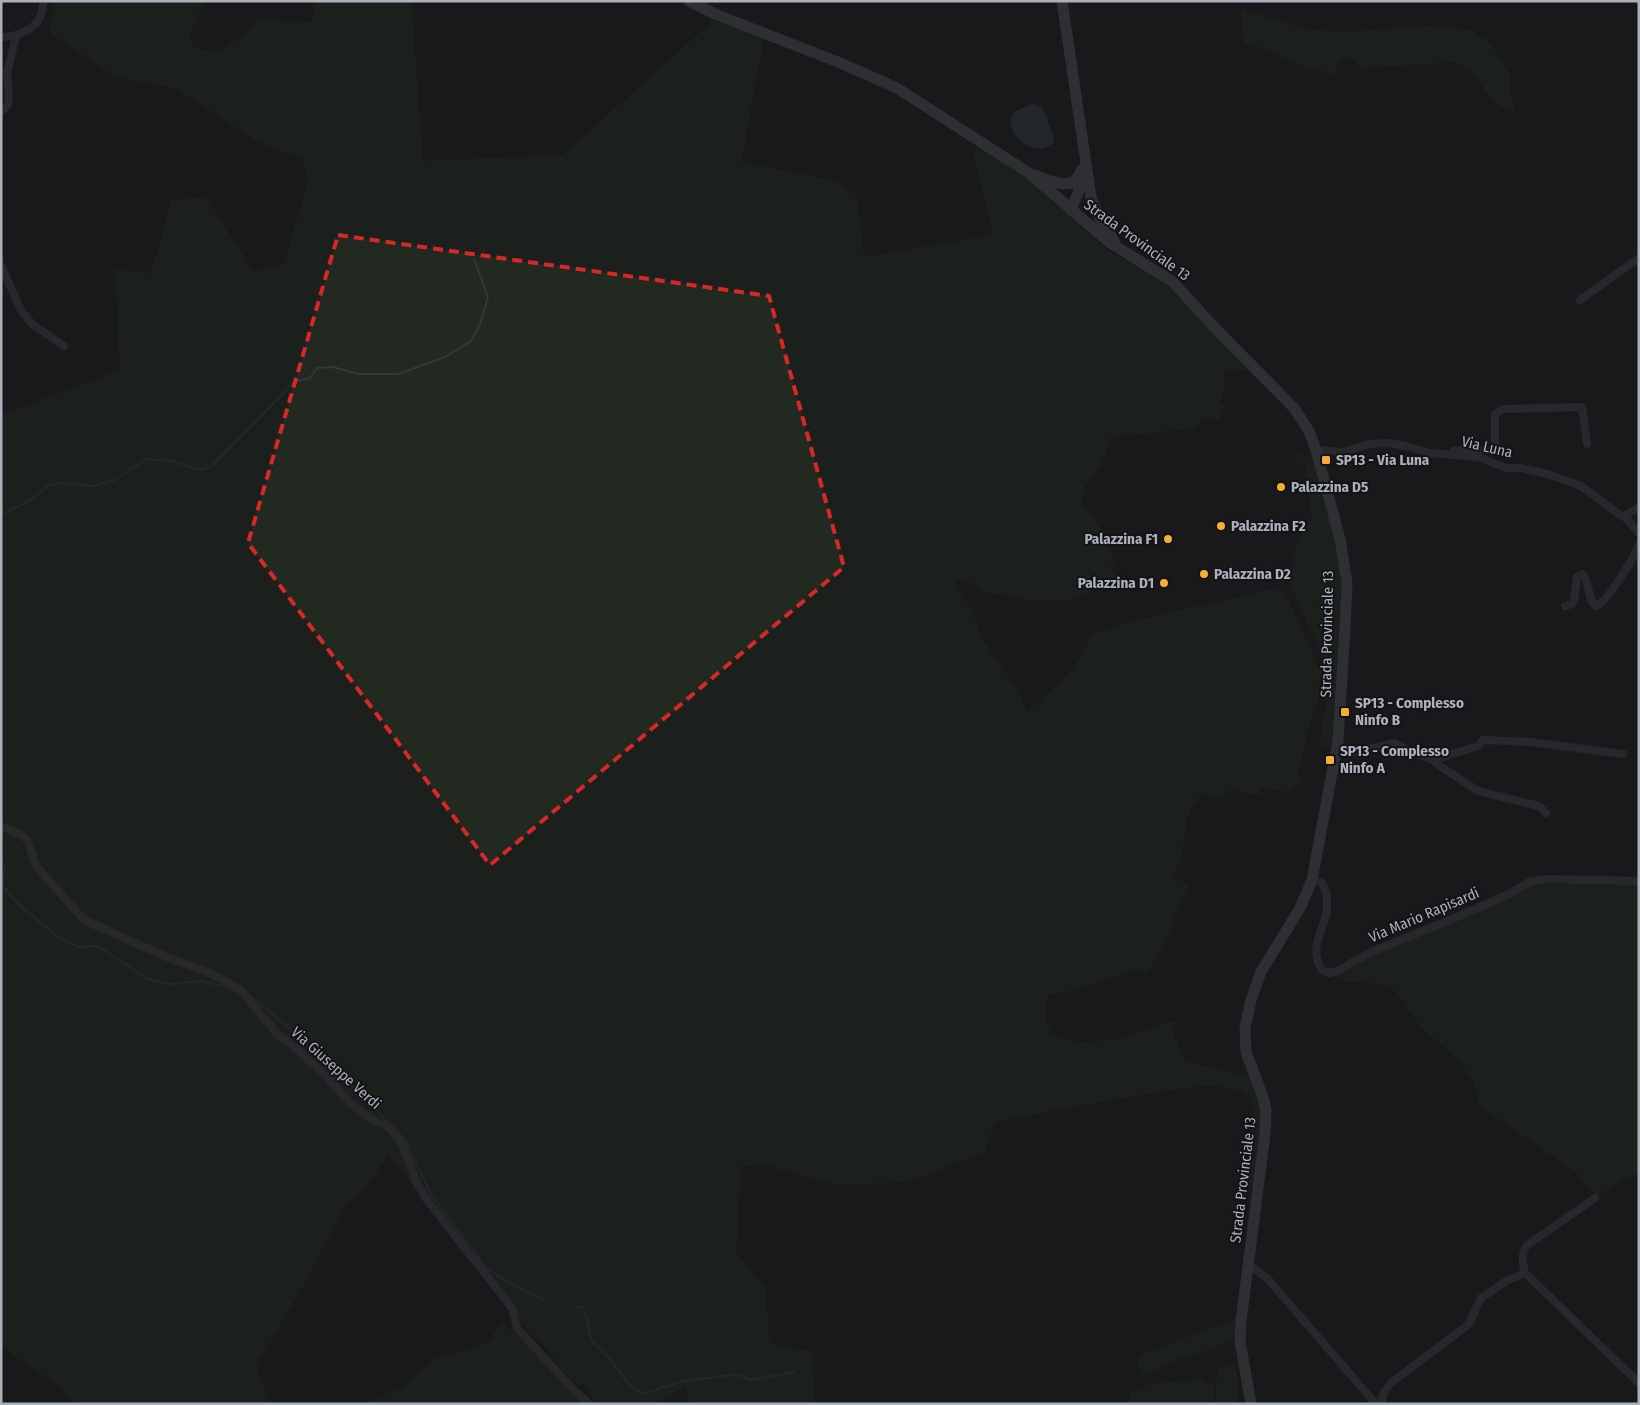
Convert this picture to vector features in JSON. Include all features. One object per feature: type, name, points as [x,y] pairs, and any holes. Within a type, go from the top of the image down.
[{"type":"main road","name":"Strada Provinciale 13","points":[[689,1],[715,14],[838,62],[897,88],[1029,173],[1096,232],[1166,277],[1179,288],[1215,328],[1294,408],[1309,431],[1340,539],[1347,583],[1345,629],[1336,752],[1312,880],[1300,908],[1261,972],[1244,1028],[1246,1052],[1266,1111],[1265,1134],[1240,1341],[1251,1404]]},
{"type":"main road","points":[[1062,1],[1091,197],[1100,220],[1122,250]]},
{"type":"main road","points":[[1071,210],[1082,183],[1083,167],[1080,125]]},
{"type":"main road","points":[[1029,173],[1058,184],[1065,184],[1078,179],[1083,167]]},
{"type":"main road","points":[[1071,210],[1091,197]]},
{"type":"street","points":[[1,37],[16,36],[39,20],[44,1]]},
{"type":"street","points":[[1,111],[8,105],[7,73],[16,36]]},
{"type":"street","points":[[1580,300],[1639,258]]},
{"type":"street","points":[[1,266],[21,310],[32,324],[64,346]]},
{"type":"street","points":[[1447,453],[1471,449],[1494,451],[1495,414],[1504,409],[1582,407],[1587,444]]},
{"type":"street","name":"Via Luna","points":[[1316,450],[1344,452],[1370,444],[1387,443],[1430,453],[1478,457],[1506,468],[1521,468],[1551,475],[1581,486],[1624,516],[1639,533]]},
{"type":"street","points":[[1624,516],[1639,506]]},
{"type":"street","points":[[1565,606],[1572,604],[1574,601],[1577,577],[1582,574],[1586,578],[1591,602],[1596,606],[1602,603],[1618,581],[1639,545]]},
{"type":"street","points":[[1433,760],[1478,746],[1483,740],[1530,742],[1623,754]]},
{"type":"street","points":[[1336,752],[1350,753],[1395,743],[1433,760],[1478,791],[1539,806],[1546,813]]},
{"type":"street","name":"Via Giuseppe Verdi","points":[[1,826],[24,836],[28,841],[36,866],[84,920],[169,958],[208,972],[238,989],[245,994],[277,1034],[292,1045],[326,1077],[350,1103],[373,1120],[390,1128],[401,1142],[418,1185],[512,1308],[517,1328],[589,1404]]},
{"type":"street","name":"Via Mario Rapisardi","points":[[1312,880],[1321,882],[1327,893],[1327,912],[1317,943],[1316,953],[1318,963],[1323,971],[1329,973],[1337,971],[1371,952],[1508,894],[1532,881],[1550,879],[1639,881]]},
{"type":"street","points":[[1594,1198],[1526,1246],[1523,1257],[1525,1274],[1639,1383]]},
{"type":"street","points":[[1248,1264],[1267,1278],[1376,1404]]},
{"type":"street","points":[[1382,1404],[1383,1394],[1391,1383],[1469,1324],[1481,1298],[1508,1280],[1525,1274]]},
{"type":"highlighted area","points":[[338,235],[769,296],[844,567],[490,865],[248,543]]},
{"type":"shaded area","points":[[55,1],[204,1],[190,35],[193,48],[220,52],[252,29],[258,19],[312,22],[315,1],[411,1],[423,161],[563,155],[715,19],[764,38],[741,162],[831,180],[857,195],[864,257],[993,235],[974,157],[977,145],[1029,180],[1107,250],[1166,282],[1253,371],[1224,371],[1225,389],[1220,401],[1225,407],[1219,419],[1202,419],[1197,428],[1110,437],[1101,466],[1085,487],[1081,501],[1097,523],[1109,546],[1115,564],[1108,567],[1123,580],[1092,590],[1073,600],[1050,601],[1030,601],[984,591],[967,580],[954,581],[974,614],[980,636],[1019,693],[1027,714],[1078,662],[1085,651],[1090,634],[1146,618],[1270,590],[1284,591],[1321,672],[1317,703],[1308,730],[1298,773],[1303,781],[1289,792],[1260,788],[1260,795],[1230,790],[1220,797],[1200,795],[1188,816],[1182,855],[1172,876],[1189,886],[1171,919],[1176,921],[1147,974],[1141,968],[1079,989],[1047,995],[1047,1023],[1053,1034],[1077,1042],[1116,1040],[1172,1021],[1177,1022],[1173,1034],[1185,1061],[1250,1077],[1259,1099],[1262,1117],[1255,1186],[1247,1185],[1254,1114],[1252,1106],[1247,1096],[1241,1092],[1217,1086],[1174,1090],[995,1122],[984,1152],[908,1182],[838,1185],[765,1165],[741,1166],[736,1253],[766,1288],[769,1343],[812,1352],[814,1404],[690,1404],[685,1387],[654,1404],[595,1404],[591,1394],[582,1383],[580,1386],[574,1382],[543,1345],[509,1311],[389,1155],[363,1191],[345,1205],[308,1277],[256,1366],[270,1404],[76,1404],[59,1386],[16,1357],[1,1344],[1,415],[120,370],[115,270],[151,273],[172,200],[206,197],[254,272],[284,263],[309,179],[302,159],[257,141],[175,88],[116,77],[49,32]]},
{"type":"shaded area","points":[[1241,9],[1305,29],[1343,32],[1443,25],[1473,31],[1492,45],[1509,74],[1512,105],[1517,116],[1494,102],[1470,69],[1453,62],[1361,68],[1354,60],[1339,59],[1335,74],[1305,67],[1254,45],[1244,43]]},
{"type":"shaded area","points":[[1033,104],[1038,105],[1045,112],[1054,139],[1053,143],[1045,147],[1029,146],[1016,136],[1012,129],[1012,116],[1018,110]]},
{"type":"shaded area","points":[[1299,454],[1313,458],[1336,542],[1342,585],[1333,744],[1327,748],[1320,746],[1331,663],[1326,664],[1291,586],[1293,553],[1312,516],[1305,464],[1295,463],[1295,457]]},
{"type":"shaded area","points":[[1542,882],[1639,884],[1639,1173],[1623,1180],[1597,1196],[1576,1172],[1480,1106],[1475,1086],[1466,1071],[1421,1026],[1392,988],[1376,983],[1344,981],[1336,976],[1375,954],[1511,896],[1533,884]]},
{"type":"shaded area","points":[[1236,1319],[1234,1339],[1194,1356],[1181,1358],[1143,1377],[1138,1366],[1140,1355]]},
{"type":"shaded area","points":[[501,1322],[533,1348],[573,1394],[585,1404],[362,1404],[400,1388],[436,1358],[488,1343]]},
{"type":"shaded area","points":[[1236,1366],[1239,1395],[1234,1404],[1216,1404],[1217,1368]]},
{"type":"shaded area","points":[[1197,1379],[1205,1381],[1206,1384],[1214,1383],[1213,1404],[1129,1404],[1129,1393],[1141,1390],[1145,1385]]},
{"type":"waterway","points":[[1,515],[30,500],[49,485],[62,483],[93,486],[115,480],[146,459],[172,461],[200,470],[212,466],[294,382],[310,378],[317,368],[333,367],[359,374],[398,374],[445,357],[471,341],[480,324],[488,297],[474,259]]},
{"type":"waterway","points":[[1,861],[5,867],[2,885],[21,907],[60,938],[78,947],[98,946],[148,979],[170,984],[202,981],[230,988]]},
{"type":"waterway","points":[[252,998],[330,1064],[390,1125]]},
{"type":"waterway","points":[[397,1132],[405,1139],[431,1194],[487,1269],[515,1286],[545,1300]]},
{"type":"waterway","points":[[574,1307],[582,1307],[593,1342],[605,1353],[632,1386],[643,1394],[680,1382],[737,1374],[751,1380],[794,1372]]},
{"type":"place","name":"SP13 - Via Luna","points":[[1326,460]]},
{"type":"place","name":"Palazzina D5","points":[[1281,487]]},
{"type":"place","name":"Palazzina F2","points":[[1221,526]]},
{"type":"place","name":"Palazzina F1","points":[[1168,539]]},
{"type":"place","name":"Palazzina D2","points":[[1204,574]]},
{"type":"place","name":"Palazzina D1","points":[[1164,583]]},
{"type":"place","name":"SP13 - Complesso Ninfo B","points":[[1345,712]]},
{"type":"place","name":"SP13 - Complesso Ninfo A","points":[[1330,760]]}]
